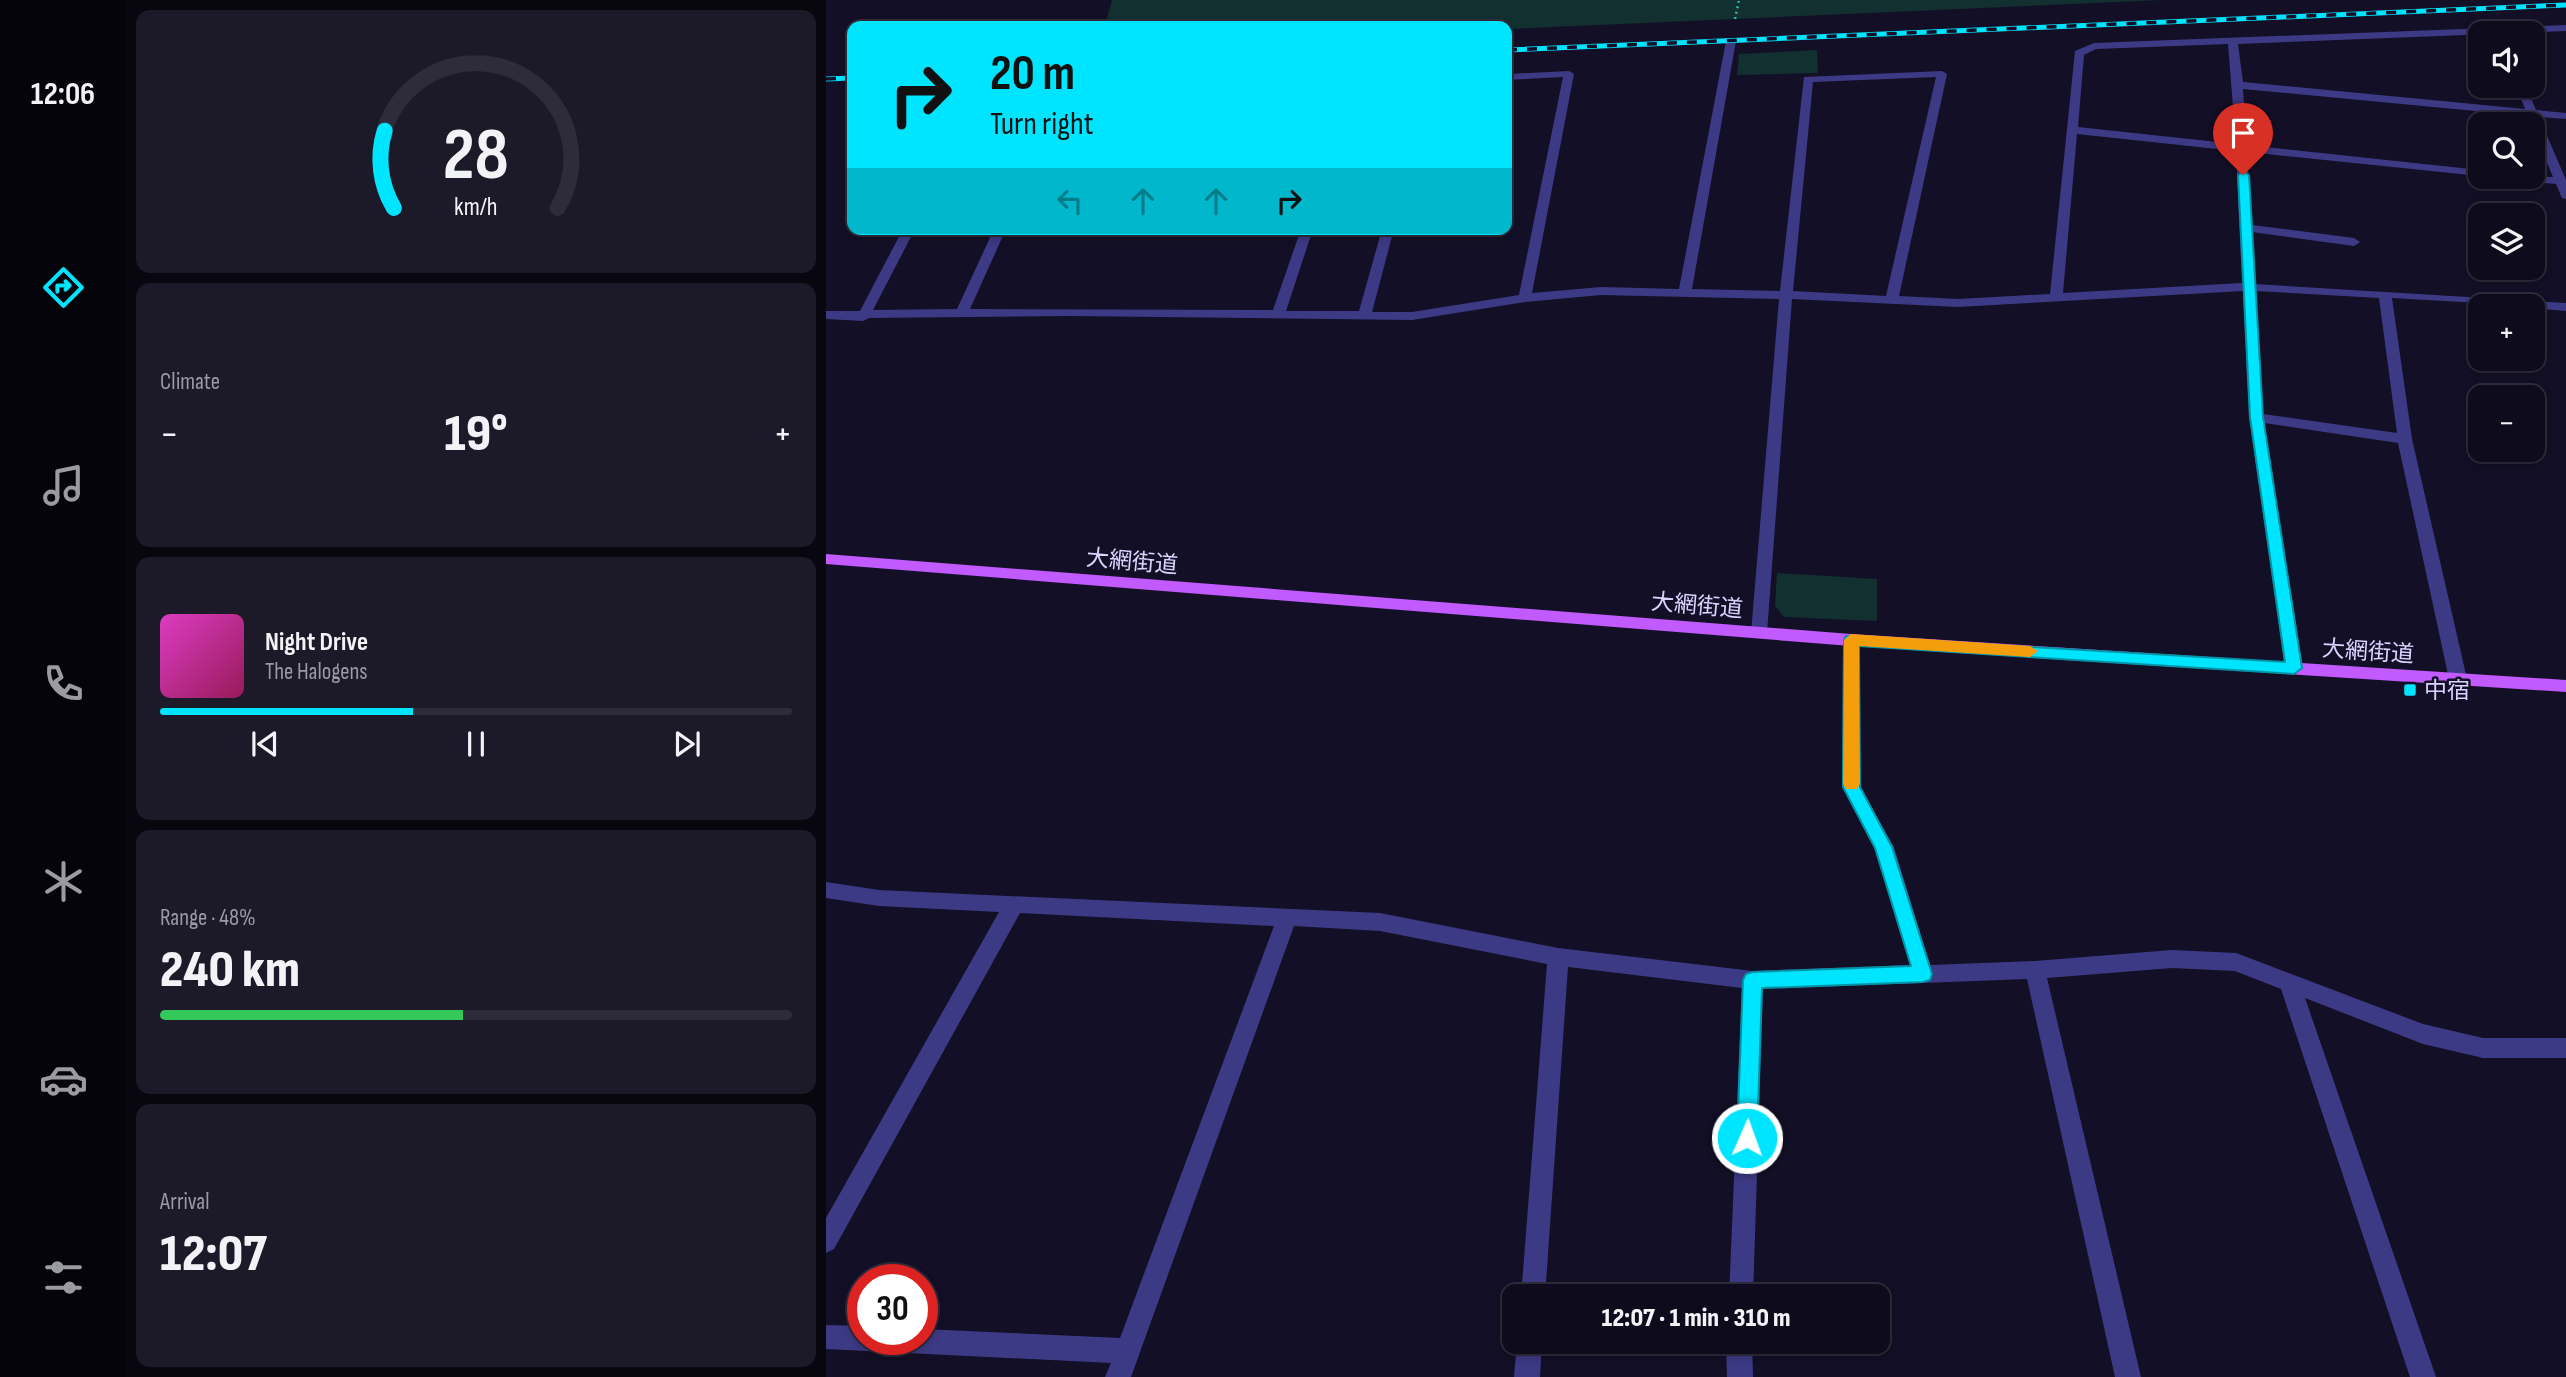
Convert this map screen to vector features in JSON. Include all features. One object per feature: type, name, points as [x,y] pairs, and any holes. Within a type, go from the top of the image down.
[{"type":"main road","name":"大網街道","points":[[826,559],[1851,640],[2566,686]]},
{"type":"street","points":[[2545,29],[2566,28]]},
{"type":"street","points":[[2056,299],[2074,130],[2079,53],[2094,46],[2468,33]]},
{"type":"street","points":[[1685,292],[1731,41]]},
{"type":"street","points":[[2233,42],[2242,148],[2256,417],[2294,668]]},
{"type":"street","points":[[1512,77],[1569,74],[1525,298]]},
{"type":"street","points":[[1759,633],[1786,295],[1808,79],[1942,74],[1892,300]]},
{"type":"street","points":[[2238,85],[2514,112]]},
{"type":"street","points":[[2545,115],[2566,117]]},
{"type":"street","points":[[2074,130],[2468,172]]},
{"type":"street","points":[[2545,142],[2566,195]]},
{"type":"street","points":[[2545,180],[2560,181]]},
{"type":"street","points":[[2246,228],[2354,242]]},
{"type":"street","points":[[863,317],[906,235]]},
{"type":"street","points":[[961,315],[997,235]]},
{"type":"street","points":[[1278,314],[1305,235]]},
{"type":"street","points":[[1364,316],[1386,235]]},
{"type":"street","points":[[826,315],[863,317],[1071,312],[1412,316],[1525,298],[1601,291],[1786,295],[1958,303],[2248,287],[2566,307]]},
{"type":"street","points":[[2385,294],[2404,439],[2458,679]]},
{"type":"street","points":[[2256,417],[2404,439]]},
{"type":"street","points":[[1851,640],[1852,787],[1884,847],[1923,974]]},
{"type":"street","points":[[826,890],[879,898],[1380,922],[1558,957],[1753,980],[2035,970],[2172,959],[2236,962],[2423,1034],[2483,1048],[2566,1048]]},
{"type":"street","points":[[826,1241],[1015,903]]},
{"type":"street","points":[[1118,1377],[1287,918]]},
{"type":"street","points":[[1534,1284],[1558,957]]},
{"type":"street","points":[[2035,970],[2128,1377]]},
{"type":"street","points":[[1741,1284],[1753,980]]},
{"type":"street","points":[[2290,984],[2423,1377]]},
{"type":"street","points":[[826,1337],[1128,1352]]},
{"type":"street","points":[[1527,1377],[1529,1354]]},
{"type":"street","points":[[1739,1354],[1740,1377]]},
{"type":"green space","points":[[1112,0],[2162,0],[1512,29],[1512,21],[1106,21]]},
{"type":"green space","points":[[1817,50],[1818,73],[1737,75],[1739,54]]},
{"type":"green space","points":[[1777,573],[1877,579],[1877,621],[1784,617],[1775,606]]},
{"type":"railway","points":[[1512,50],[2566,5]]},
{"type":"railway","points":[[826,79],[847,78]]},
{"type":"slow traffic","points":[[1852,784],[1851,640],[2030,651]]},
{"type":"place","name":"中宿","points":[[2410,690]]},
{"type":"route","points":[[1747,1138],[1753,980],[1923,974],[1884,847],[1852,787],[1851,640],[2294,668],[2256,417],[2243,175]]}]
